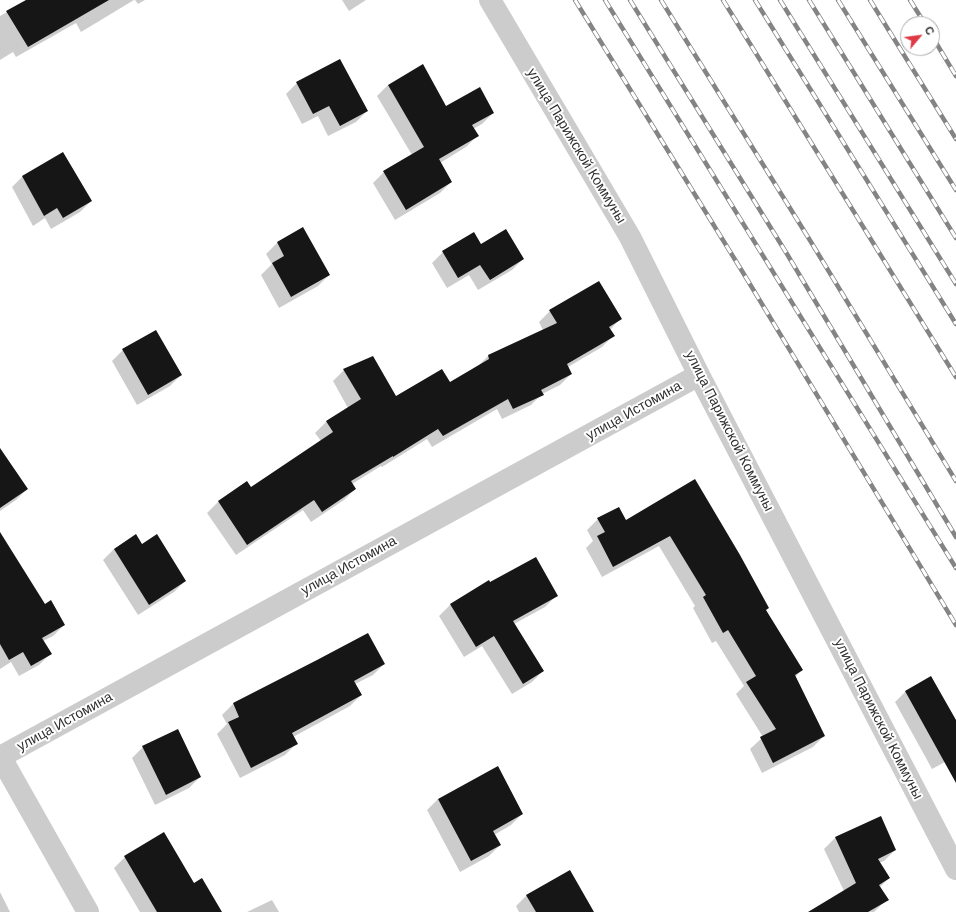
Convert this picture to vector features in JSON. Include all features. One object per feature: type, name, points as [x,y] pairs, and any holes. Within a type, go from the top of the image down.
[{"type":"street","name":"улица Парижской Коммуны","points":[[490,0],[630,237],[699,375],[956,869]]},
{"type":"street","name":"улица Истомина","points":[[0,757],[699,375]]},
{"type":"street","points":[[0,757],[88,912]]},
{"type":"building","points":[[26,0],[109,0],[28,47],[6,11]]},
{"type":"building","points":[[340,59],[368,111],[340,126],[329,106],[313,114],[296,82]]},
{"type":"building","points":[[423,64],[446,106],[480,87],[494,113],[472,125],[479,136],[439,159],[452,182],[406,210],[383,171],[424,147],[388,85]]},
{"type":"building","points":[[63,152],[92,201],[63,218],[57,208],[44,216],[22,176]]},
{"type":"building","points":[[303,227],[330,275],[291,297],[272,263],[284,256],[277,242]]},
{"type":"building","points":[[506,229],[524,259],[490,280],[480,265],[458,278],[442,251],[474,232],[481,244]]},
{"type":"building","points":[[599,281],[622,319],[609,327],[615,336],[567,364],[572,374],[541,390],[544,395],[513,409],[508,399],[443,436],[438,429],[351,481],[356,489],[322,512],[314,500],[247,545],[218,501],[247,481],[251,487],[333,432],[326,421],[361,399],[343,369],[373,356],[396,396],[442,369],[450,382],[489,359],[488,355],[557,323],[549,310]]},
{"type":"building","points":[[156,330],[182,375],[148,395],[122,349]]},
{"type":"building","points":[[0,448],[28,489],[0,508]]},
{"type":"building","points":[[695,479],[740,555],[769,608],[766,610],[803,670],[795,675],[825,736],[773,763],[760,737],[776,729],[746,682],[756,676],[728,630],[723,633],[703,597],[706,595],[670,536],[613,567],[597,536],[605,532],[597,518],[619,507],[626,520]]},
{"type":"building","points":[[0,532],[45,604],[51,600],[65,625],[42,638],[52,654],[31,666],[23,652],[9,660],[0,644]]},
{"type":"building","points":[[136,534],[142,544],[157,534],[186,581],[149,605],[114,549]]},
{"type":"building","points":[[536,557],[558,596],[513,621],[544,671],[523,684],[494,636],[476,647],[450,604],[489,580],[490,582]]},
{"type":"building","points":[[368,633],[385,664],[354,681],[362,695],[292,733],[298,744],[251,768],[228,722],[239,717],[233,703]]},
{"type":"building","points":[[931,676],[956,720],[956,783],[905,691]]},
{"type":"building","points":[[178,729],[201,777],[166,795],[142,746]]},
{"type":"building","points":[[498,766],[523,814],[493,831],[501,845],[471,861],[438,799]]},
{"type":"building","points":[[881,816],[896,850],[878,859],[890,878],[879,885],[889,900],[868,912],[808,912],[856,883],[835,837]]},
{"type":"building","points":[[164,832],[194,883],[202,878],[222,912],[157,912],[124,856]]},
{"type":"building","points":[[570,870],[594,912],[536,912],[526,895]]},
{"type":"railway","points":[[575,0],[742,271],[956,625]]},
{"type":"railway","points":[[605,0],[956,568]]},
{"type":"railway","points":[[630,0],[787,254],[956,537]]},
{"type":"railway","points":[[661,0],[811,242],[956,481]]},
{"type":"railway","points":[[723,0],[956,377]]},
{"type":"railway","points":[[755,0],[956,324]]},
{"type":"railway","points":[[780,0],[956,284]]},
{"type":"railway","points":[[809,0],[956,238]]},
{"type":"railway","points":[[838,0],[956,190]]},
{"type":"railway","points":[[870,0],[956,139]]},
{"type":"railway","points":[[910,0],[920,16]]},
{"type":"railway","points":[[940,49],[956,76]]}]
